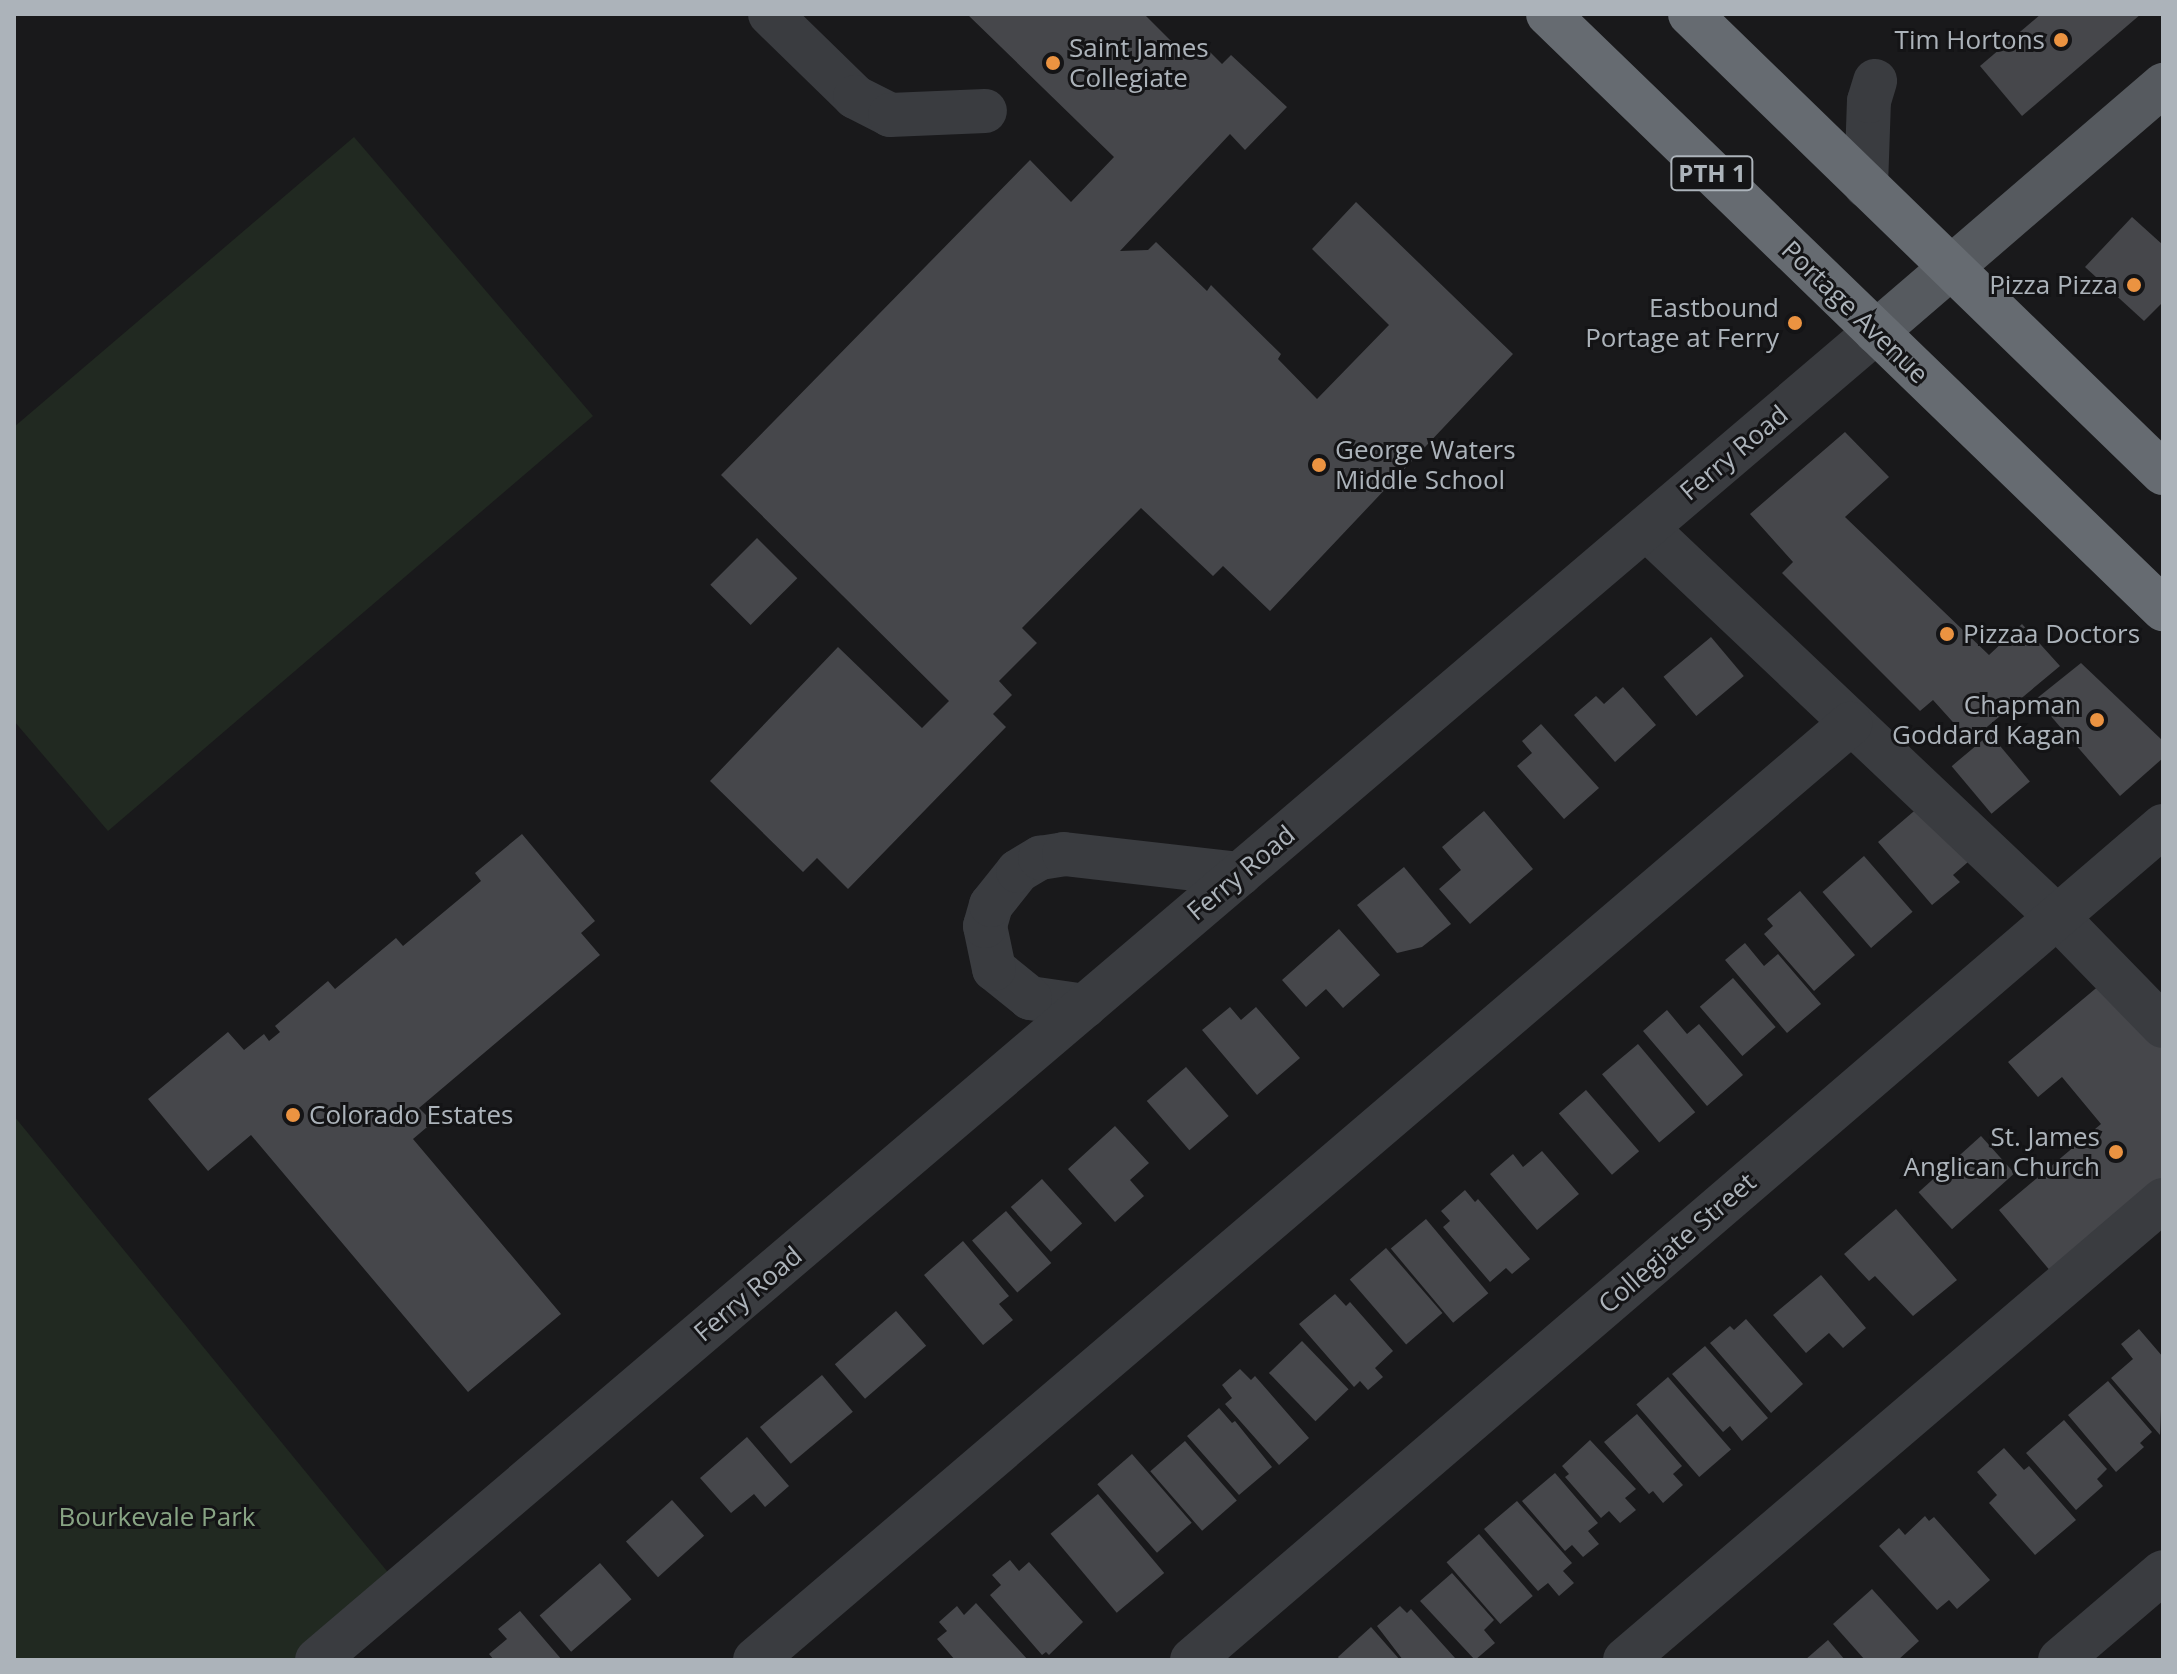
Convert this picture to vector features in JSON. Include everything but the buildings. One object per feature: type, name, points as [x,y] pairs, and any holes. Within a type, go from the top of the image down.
[{"type":"highway","name":"Portage Avenue","points":[[1548,14],[2163,609]]},
{"type":"highway","points":[[1690,14],[2163,473]]},
{"type":"main road","name":"Ferry Road","points":[[1876,332],[2163,85]]},
{"type":"street","points":[[770,14],[855,97],[890,115],[985,111]]},
{"type":"street","points":[[1866,186],[1869,101],[1875,81]]},
{"type":"street","name":"Ferry Road","points":[[317,1660],[1876,332]]},
{"type":"street","points":[[1646,528],[2057,917],[2163,1026]]},
{"type":"street","points":[[755,1660],[1850,724]]},
{"type":"street","name":"Collegiate Street","points":[[1192,1660],[2163,826]]},
{"type":"street","points":[[1085,1006],[1030,998],[994,969],[987,949],[985,926],[991,905],[1018,871],[1040,858],[1064,854],[1240,874]]},
{"type":"street","points":[[1625,1660],[2163,1200]]},
{"type":"street","points":[[2060,1660],[2163,1572]]},
{"type":"green space","points":[[354,137],[593,416],[108,831],[14,721],[14,427]]},
{"type":"green space","name":"Bourkevale Park","points":[[14,1116],[400,1587],[317,1660],[14,1660]]},
{"type":"place","name":"Tim Hortons","points":[[2061,40]]},
{"type":"place","name":"Saint James Collegiate","points":[[1053,63]]},
{"type":"place","name":"Pizza Pizza","points":[[2134,285]]},
{"type":"place","name":"Eastbound Portage at Ferry","points":[[1795,323]]},
{"type":"place","name":"George Waters Middle School","points":[[1319,465]]},
{"type":"place","name":"Pizzaa Doctors","points":[[1947,634]]},
{"type":"place","name":"Chapman Goddard Kagan","points":[[2097,720]]},
{"type":"place","name":"Colorado Estates","points":[[293,1115]]},
{"type":"place","name":"St. James Anglican Church","points":[[2116,1152]]}]
